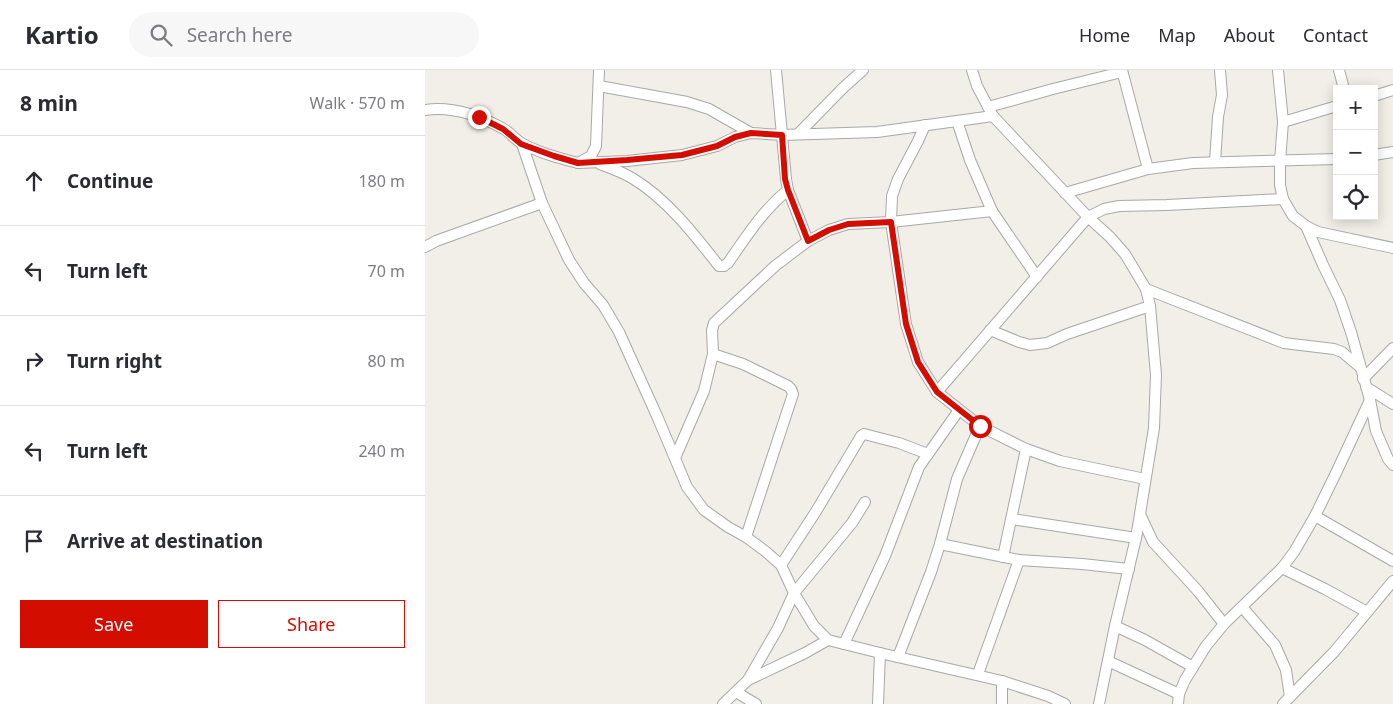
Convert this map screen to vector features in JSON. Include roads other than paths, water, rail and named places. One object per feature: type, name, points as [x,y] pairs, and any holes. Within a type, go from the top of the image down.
[{"type":"street","points":[[578,163],[591,156],[596,146],[599,70]]},
{"type":"street","points":[[776,70],[785,179],[808,241]]},
{"type":"street","points":[[798,134],[863,70]]},
{"type":"street","points":[[972,70],[977,86],[991,112],[1065,193],[1125,254],[1146,289],[1150,306],[1156,375],[1154,428],[1136,538],[1099,704]]},
{"type":"street","points":[[1215,162],[1218,117],[1222,95],[1220,70]]},
{"type":"street","points":[[1278,70],[1283,122],[1280,185],[1283,199],[1293,216],[1318,232],[1393,248]]},
{"type":"street","points":[[1339,70],[1343,85]]},
{"type":"street","points":[[425,110],[437,108],[452,109],[479,117],[503,129],[521,144],[578,163],[682,155],[717,146],[735,137],[751,133],[782,135],[877,132],[957,121],[991,112],[1053,88],[1122,71],[1147,169]]},
{"type":"street","points":[[599,86],[687,102],[709,108],[751,133]]},
{"type":"street","points":[[1378,95],[1393,90]]},
{"type":"street","points":[[1283,122],[1333,107]]},
{"type":"street","points":[[957,121],[970,160],[992,211],[1037,277]]},
{"type":"street","points":[[925,125],[898,178],[892,196],[891,222],[906,324],[918,362],[937,392],[959,410],[980,426],[1026,450],[1060,461],[1145,479]]},
{"type":"street","points":[[521,144],[542,203],[569,260],[603,305],[619,332],[687,487],[704,510],[746,537],[781,565],[814,626],[828,640],[880,654],[978,674],[1002,681],[1048,700],[1065,704]]},
{"type":"street","points":[[1378,154],[1393,152]]},
{"type":"street","points":[[1065,193],[1147,169],[1193,163],[1333,159]]},
{"type":"street","points":[[595,162],[632,178],[650,191],[699,240],[719,266],[729,264],[758,220],[788,190]]},
{"type":"street","points":[[937,392],[1088,217],[1104,209],[1119,206],[1283,199]]},
{"type":"street","points":[[425,247],[436,241],[542,203]]},
{"type":"street","points":[[675,458],[703,391],[713,354],[711,330],[714,323],[775,266],[808,241],[829,230],[848,224],[891,222],[992,211]]},
{"type":"street","points":[[1306,226],[1340,300],[1370,400],[1376,431],[1388,459],[1393,465]]},
{"type":"street","points":[[1146,289],[1285,343],[1334,349],[1342,352],[1360,367]]},
{"type":"street","points":[[990,330],[1030,345],[1047,343],[1067,334],[1150,306]]},
{"type":"street","points":[[1365,383],[1393,348]]},
{"type":"street","points":[[713,354],[743,364],[788,386],[793,394],[746,537]]},
{"type":"street","points":[[1365,383],[1393,404]]},
{"type":"street","points":[[1108,661],[1179,699],[1185,680],[1206,646],[1224,624],[1283,568],[1295,552],[1315,516],[1370,400]]},
{"type":"street","points":[[844,644],[885,556],[919,467],[959,410]]},
{"type":"street","points":[[898,657],[931,572],[957,479],[980,426]]},
{"type":"street","points":[[781,565],[861,436],[864,434],[899,443],[928,454]]},
{"type":"street","points":[[1003,557],[1026,450]]},
{"type":"street","points":[[723,704],[748,680],[778,628],[795,593],[851,523],[865,502]]},
{"type":"street","points":[[1140,514],[1153,542],[1198,591],[1224,624]]},
{"type":"street","points":[[1315,516],[1393,561]]},
{"type":"street","points":[[1012,520],[1136,538]]},
{"type":"street","points":[[940,544],[1019,560],[1129,569]]},
{"type":"street","points":[[978,674],[1019,560]]},
{"type":"street","points":[[1283,568],[1367,612]]},
{"type":"street","points":[[1287,700],[1334,652],[1393,581]]},
{"type":"street","points":[[1242,606],[1275,645],[1286,670],[1287,700]]},
{"type":"street","points":[[1115,626],[1145,640],[1193,668]]},
{"type":"street","points":[[748,680],[828,640]]},
{"type":"street","points":[[877,704],[880,654]]},
{"type":"street","points":[[1002,681],[1002,704]]},
{"type":"street","points":[[736,692],[756,704]]}]
